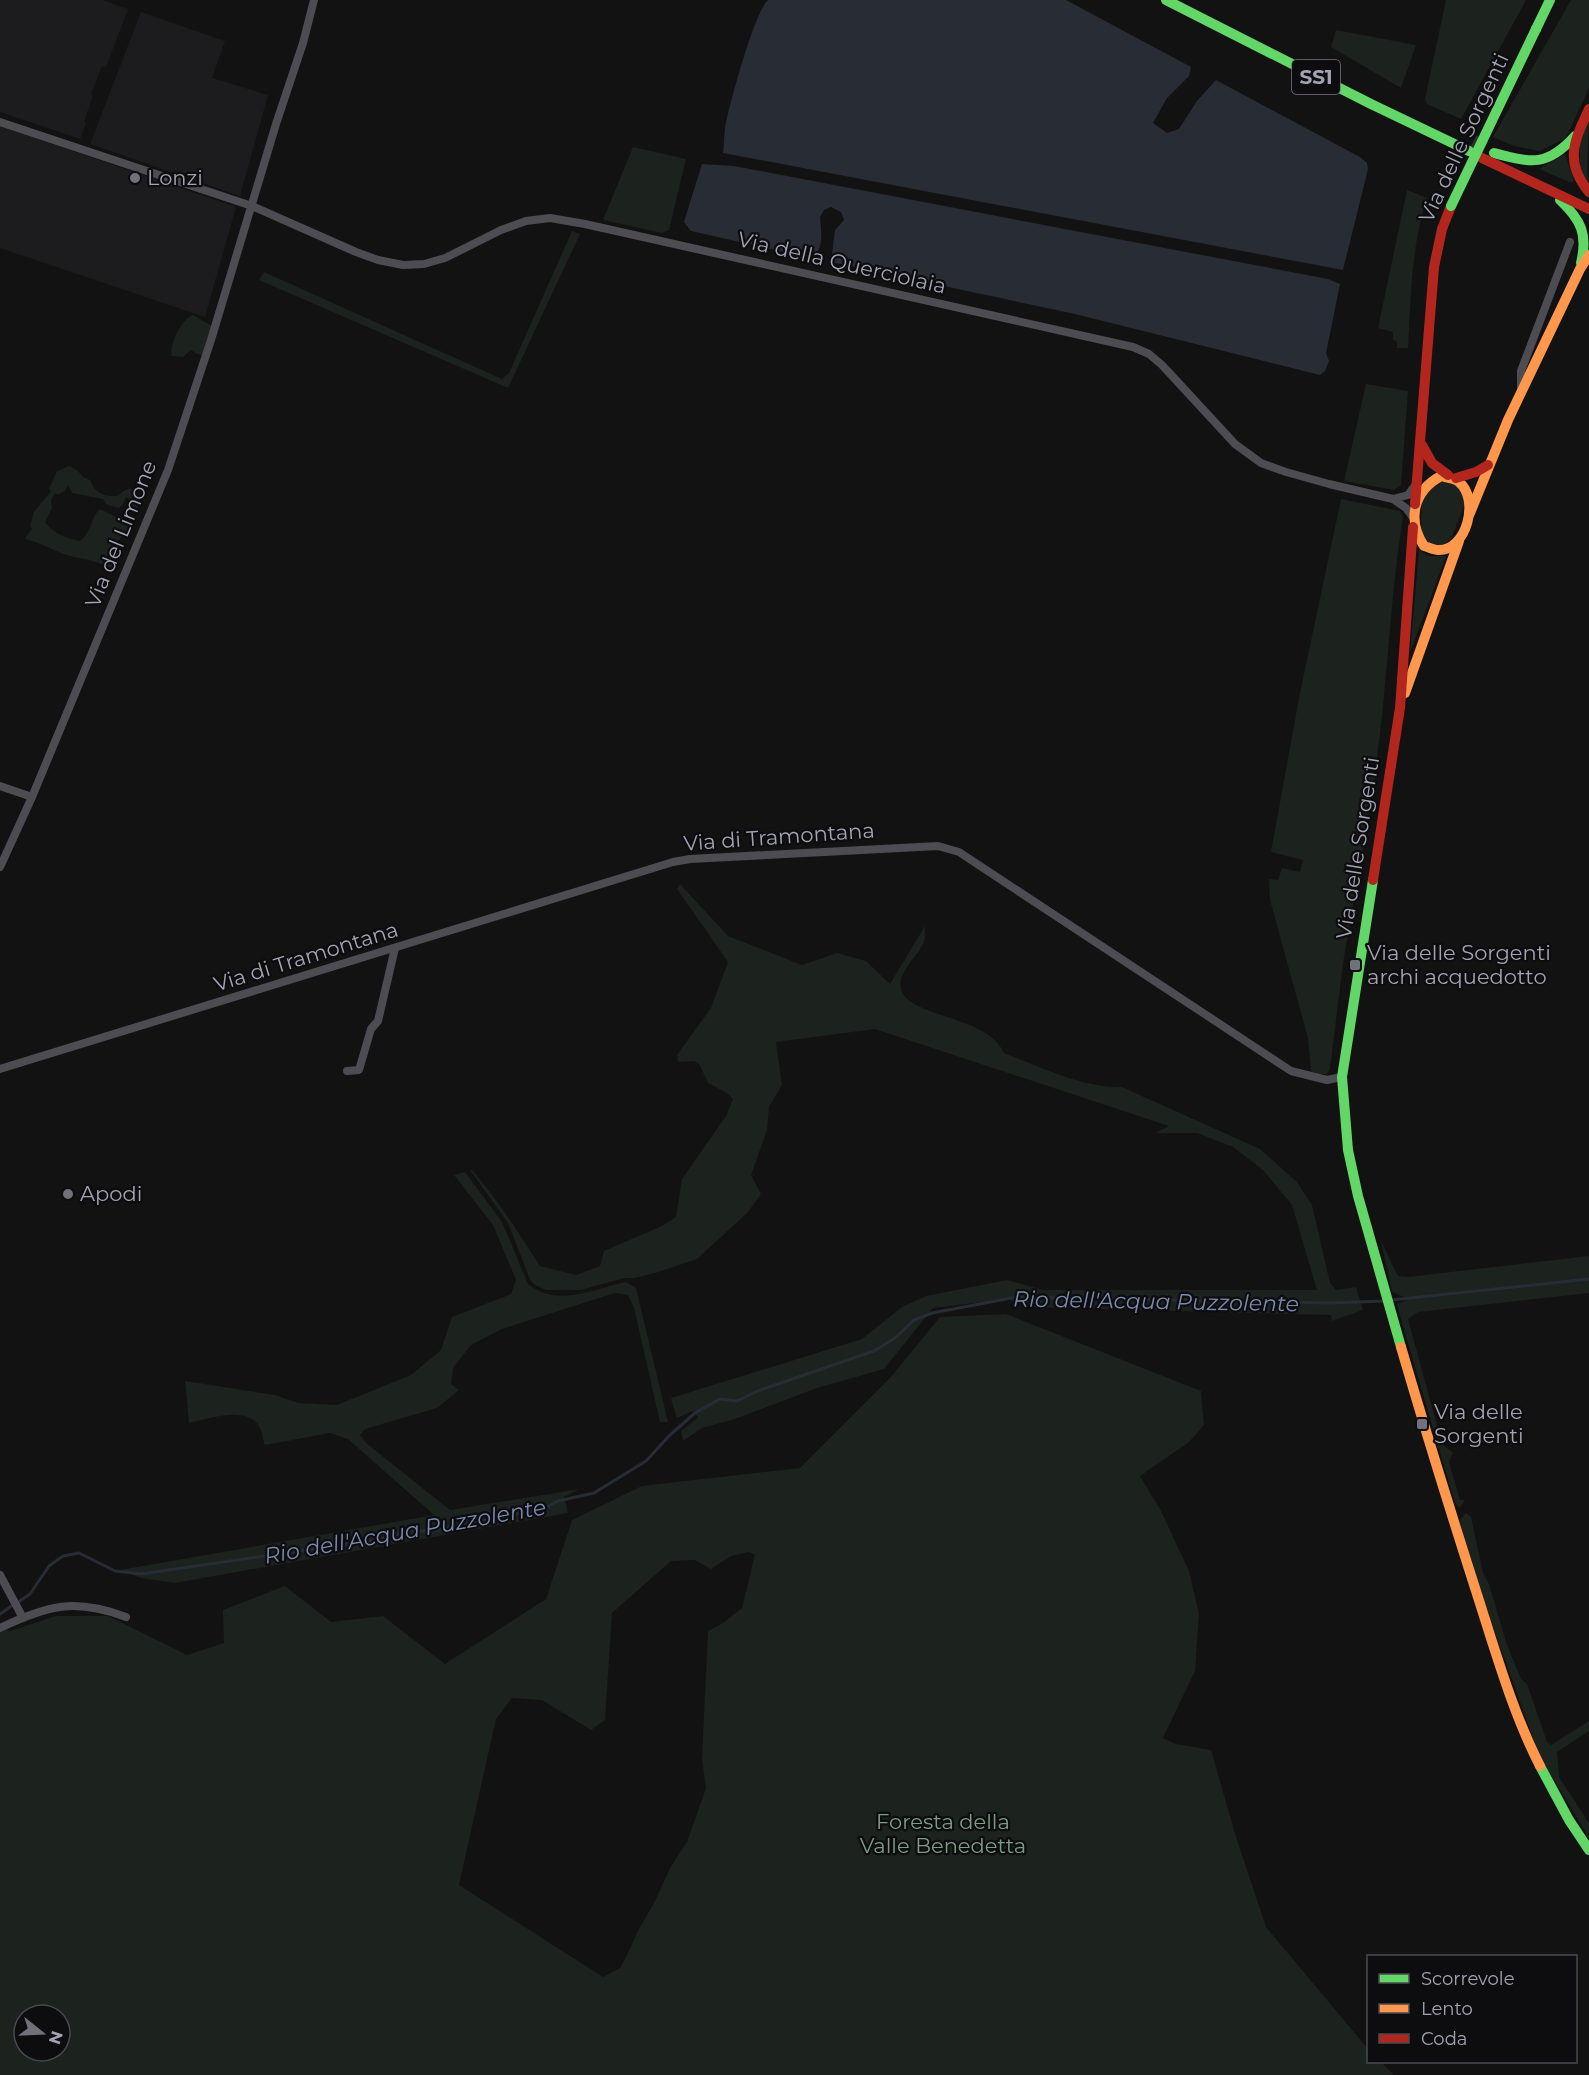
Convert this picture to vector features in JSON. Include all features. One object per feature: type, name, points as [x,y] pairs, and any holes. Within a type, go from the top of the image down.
[{"type":"main road","name":"SS1","points":[[1166,0],[1360,99],[1471,147],[1187,0]]},
{"type":"main road","name":"Via delle Sorgenti","points":[[1550,0],[1451,206],[1440,237],[1434,267],[1400,708],[1342,1077],[1343,1108],[1351,1169],[1451,1516],[1512,1704],[1525,1737],[1553,1794],[1589,1850]]},
{"type":"main road","points":[[1487,153],[1522,161],[1541,162],[1559,154],[1575,136],[1589,109]]},
{"type":"main road","points":[[1575,136],[1574,168],[1582,186],[1589,192]]},
{"type":"main road","points":[[1487,153],[1552,192],[1589,209]]},
{"type":"main road","points":[[1487,153],[1589,199]]},
{"type":"main road","points":[[1552,192],[1574,213],[1584,230],[1585,248],[1580,269]]},
{"type":"main road","points":[[1580,269],[1589,255]]},
{"type":"main road","name":"Via delle Sorgenti","points":[[1400,708],[1488,465],[1521,390],[1580,269]]},
{"type":"main road","points":[[1421,442],[1426,457],[1435,467],[1467,488],[1470,495],[1470,513]]},
{"type":"main road","points":[[1415,504],[1428,482],[1441,476],[1453,477],[1476,472],[1488,465]]},
{"type":"main road","points":[[1414,523],[1424,546],[1435,551],[1445,551],[1456,544],[1461,537]]},
{"type":"street","name":"Via del Limone","points":[[0,867],[32,797],[168,470],[303,43],[314,0]]},
{"type":"street","points":[[0,122],[252,206]]},
{"type":"street","name":"Via della Querciolaia","points":[[252,206],[356,252],[378,260],[403,265],[424,264],[445,258],[501,230],[526,221],[550,218],[1102,339],[1133,347],[1149,354],[1235,444],[1261,463],[1329,484],[1393,499]]},
{"type":"street","points":[[1521,390],[1521,371],[1570,242]]},
{"type":"street","points":[[1393,499],[1408,495],[1417,483]]},
{"type":"street","points":[[1393,499],[1406,508],[1414,523]]},
{"type":"street","points":[[0,786],[32,797]]},
{"type":"street","name":"Via di Tramontana","points":[[0,1069],[673,862],[690,859],[938,846],[959,852],[1291,1071],[1327,1080],[1342,1077]]},
{"type":"street","points":[[348,1071],[359,1070],[371,1029],[378,1021],[395,948]]},
{"type":"street","points":[[0,1575],[23,1618]]},
{"type":"street","points":[[0,1628],[52,1608],[80,1605],[103,1608],[126,1617]]},
{"type":"shaded area","points":[[0,0],[102,0],[128,9],[106,67],[102,66],[91,94],[93,96],[80,139],[0,112]]},
{"type":"shaded area","points":[[768,0],[1066,0],[1191,67],[1189,76],[1167,98],[1153,123],[1167,133],[1179,129],[1197,101],[1216,80],[1360,157],[1367,163],[1368,169],[1343,270],[723,153],[727,117],[743,61],[756,22]]},
{"type":"shaded area","points":[[141,12],[225,41],[212,78],[268,95],[240,196],[90,144]]},
{"type":"shaded area","points":[[0,126],[236,207],[205,317],[0,248]]},
{"type":"shaded area","points":[[702,164],[734,166],[1328,279],[1340,284],[1326,353],[1329,361],[1325,371],[1320,375],[1075,314],[831,262],[835,230],[844,220],[841,212],[831,207],[824,210],[820,217],[820,245],[811,258],[691,231],[684,222]]},
{"type":"green space","points":[[1446,0],[1526,0],[1461,119],[1427,104],[1425,99]]},
{"type":"green space","points":[[1571,0],[1589,0],[1589,88],[1566,138],[1540,151],[1514,146],[1493,137]]},
{"type":"green space","points":[[1336,30],[1416,45],[1401,88],[1331,47]]},
{"type":"green space","points":[[1589,119],[1587,171],[1589,184],[1580,174],[1580,137]]},
{"type":"green space","points":[[633,147],[686,159],[669,230],[662,233],[603,220]]},
{"type":"green space","points":[[1565,154],[1574,180],[1572,183],[1539,169]]},
{"type":"green space","points":[[1407,190],[1427,198],[1415,253],[1408,348],[1397,348],[1397,341],[1393,340],[1393,332],[1378,328]]},
{"type":"green space","points":[[572,231],[580,234],[508,388],[259,280],[264,272],[502,379],[509,373]]},
{"type":"green space","points":[[193,315],[212,326],[203,355],[191,350],[183,357],[172,356],[172,346],[177,333],[185,321]]},
{"type":"green space","points":[[1366,384],[1408,391],[1401,485],[1394,490],[1344,481]]},
{"type":"green space","points":[[69,466],[90,480],[94,488],[104,495],[117,496],[125,490],[132,489],[140,498],[137,508],[129,505],[130,499],[126,497],[122,506],[118,508],[106,504],[103,499],[72,493],[68,485],[65,491],[58,495],[55,493],[51,500],[52,508],[45,522],[56,532],[75,540],[80,541],[84,537],[100,509],[116,517],[134,520],[132,527],[122,536],[112,555],[115,561],[111,568],[69,556],[25,538],[32,529],[30,526],[34,512],[51,491],[49,489],[57,471]]},
{"type":"green space","points":[[1438,481],[1454,483],[1463,493],[1465,503],[1452,537],[1446,543],[1437,546],[1428,543],[1421,531],[1422,502],[1425,493]]},
{"type":"green space","points":[[1341,499],[1400,511],[1403,517],[1377,758],[1372,758],[1370,767],[1375,771],[1375,777],[1343,963],[1330,1069],[1327,1074],[1317,1074],[1311,1071],[1308,1038],[1270,900],[1269,879],[1278,880],[1282,868],[1300,872],[1303,860],[1271,852],[1299,698]]},
{"type":"green space","points":[[1419,550],[1428,556],[1446,556],[1410,653]]},
{"type":"green space","points":[[680,884],[728,936],[802,965],[837,953],[866,961],[890,984],[925,926],[924,942],[902,977],[901,989],[907,999],[932,1012],[982,1031],[995,1041],[1004,1053],[1077,1080],[1122,1087],[1260,1149],[1297,1182],[1312,1205],[1330,1283],[1336,1290],[1356,1287],[1363,1310],[1332,1321],[1331,1315],[1027,1307],[1008,1299],[933,1308],[884,1369],[817,1388],[735,1419],[702,1428],[683,1441],[681,1431],[698,1417],[693,1411],[677,1418],[671,1398],[862,1339],[902,1307],[926,1296],[1007,1280],[1043,1290],[1317,1290],[1292,1205],[1263,1170],[1233,1147],[1197,1133],[1156,1133],[1169,1126],[875,1029],[776,1042],[782,1085],[769,1107],[767,1130],[751,1175],[761,1194],[748,1212],[697,1259],[655,1273],[624,1278],[581,1290],[546,1290],[535,1285],[530,1279],[508,1223],[470,1170],[499,1205],[540,1266],[576,1275],[600,1266],[604,1251],[662,1226],[676,1217],[682,1179],[726,1116],[733,1099],[727,1093],[708,1083],[700,1065],[694,1061],[678,1062],[677,1055],[711,1008],[728,962],[677,889]]},
{"type":"green space","points":[[465,1172],[502,1222],[528,1284],[539,1291],[563,1296],[576,1295],[626,1282],[636,1288],[668,1422],[660,1422],[634,1308],[628,1295],[615,1293],[502,1329],[471,1345],[453,1368],[451,1384],[459,1390],[437,1408],[365,1429],[360,1435],[366,1443],[450,1510],[580,1489],[564,1497],[568,1513],[175,1583],[141,1578],[120,1570],[434,1515],[348,1439],[330,1433],[265,1445],[259,1426],[245,1416],[226,1415],[189,1423],[185,1381],[275,1395],[298,1403],[337,1405],[411,1375],[441,1350],[452,1317],[511,1294],[516,1280],[493,1225],[454,1175]]},
{"type":"green space","points":[[1381,1241],[1398,1276],[1408,1277],[1589,1256],[1589,1293],[1418,1312],[1408,1319],[1442,1444],[1453,1453],[1449,1462],[1460,1500],[1465,1500],[1460,1508],[1455,1503],[1398,1309],[1397,1304],[1406,1300],[1392,1292]]},
{"type":"green space","name":"Foresta della Valle Benedetta","points":[[1006,1314],[1201,1391],[1204,1425],[1189,1442],[1140,1476],[1161,1511],[1189,1571],[1199,1614],[1195,1671],[1163,1738],[1176,1744],[1211,1750],[1236,1837],[1266,1927],[1367,2048],[1367,2063],[1382,2063],[1394,2075],[0,2075],[0,1626],[10,1631],[56,1616],[108,1616],[187,1655],[224,1643],[223,1610],[285,1586],[331,1622],[383,1616],[445,1664],[546,1599],[572,1520],[642,1486],[800,1468],[890,1378],[940,1317]],"holes":[[[749,1552],[755,1555],[742,1608],[708,1631],[702,1759],[706,1788],[687,1842],[671,1866],[620,1968],[603,1977],[459,1885],[496,1719],[512,1698],[542,1700],[591,1730],[605,1720],[612,1613],[671,1561],[695,1560],[711,1569],[731,1556]]]},
{"type":"green space","points":[[1466,1513],[1471,1517],[1483,1573],[1489,1584],[1507,1645],[1521,1679],[1527,1684],[1547,1742],[1551,1745],[1589,1721],[1589,1731],[1557,1752],[1559,1777],[1589,1823],[1589,1838],[1539,1755],[1477,1582],[1460,1522]]},
{"type":"waterway","name":"Rio dell'Acqua Puzzolente","points":[[1391,1300],[1589,1279]]},
{"type":"waterway","name":"Rio dell'Acqua Puzzolente","points":[[17,1603],[30,1594],[49,1566],[63,1556],[79,1553],[115,1571],[141,1574],[382,1539],[408,1531],[432,1531],[545,1508],[558,1501],[594,1493],[646,1461],[695,1413],[720,1399],[737,1401],[760,1390],[874,1351],[895,1338],[914,1320],[932,1313],[1017,1297],[1330,1303],[1384,1301]]},
{"type":"waterway","name":"Rio dell'Acqua Puzzolente","points":[[0,1614],[13,1605]]},
{"type":"tunnel","points":[[1473,142],[1485,148]]},
{"type":"traffic: fast","points":[[1166,0],[1469,151]]},
{"type":"traffic: fast","points":[[1536,29],[1550,0]]},
{"type":"traffic: fast","points":[[1451,206],[1536,29]]},
{"type":"traffic: fast","points":[[1494,153],[1519,159],[1538,160],[1556,153],[1575,136]]},
{"type":"traffic: fast","points":[[1560,200],[1573,214],[1581,228],[1584,244],[1581,263]]},
{"type":"traffic: fast","points":[[1373,880],[1342,1077],[1348,1150],[1358,1196],[1401,1347]]},
{"type":"traffic: fast","points":[[1540,1766],[1569,1820],[1589,1850]]},
{"type":"traffic: slow","points":[[1470,513],[1508,420],[1580,269],[1589,255]]},
{"type":"traffic: slow","points":[[1441,476],[1457,481],[1465,490],[1469,500],[1469,511],[1463,533],[1456,542],[1448,548],[1438,550],[1424,546],[1419,536],[1415,516],[1419,498],[1424,490],[1441,476]]},
{"type":"traffic: slow","points":[[1405,693],[1459,541]]},
{"type":"traffic: slow","points":[[1401,1347],[1497,1658],[1512,1702],[1540,1766]]},
{"type":"traffic: jam","points":[[1589,109],[1579,131],[1574,151],[1576,171],[1589,192]]},
{"type":"traffic: jam","points":[[1482,158],[1589,209]]},
{"type":"traffic: jam","points":[[1415,504],[1434,267],[1442,229],[1451,206]]},
{"type":"traffic: jam","points":[[1422,445],[1432,463],[1448,475]]},
{"type":"traffic: jam","points":[[1456,478],[1476,472],[1488,465]]},
{"type":"traffic: jam","points":[[1373,880],[1400,708],[1413,527]]},
{"type":"place","name":"Lonzi","points":[[135,178]]},
{"type":"place","name":"Via delle Sorgenti archi acquedotto","points":[[1355,965]]},
{"type":"place","name":"Apodi","points":[[68,1194]]},
{"type":"place","name":"Via delle Sorgenti","points":[[1422,1424]]}]
